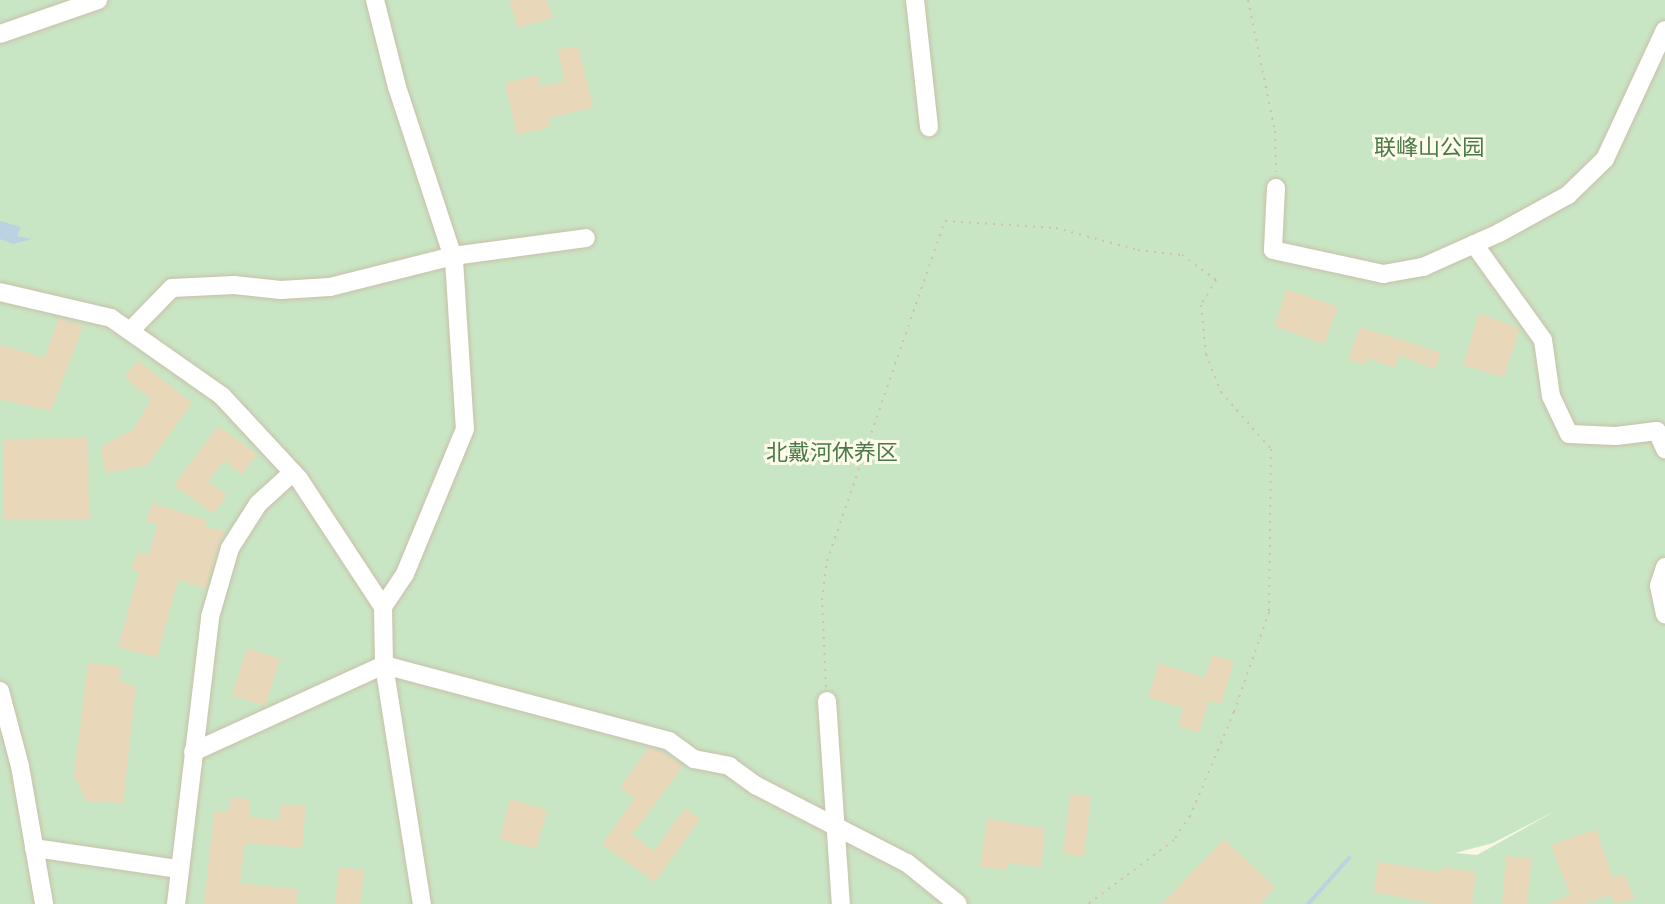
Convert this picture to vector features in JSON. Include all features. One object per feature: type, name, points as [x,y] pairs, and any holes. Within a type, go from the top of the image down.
[{"type":"street","points":[[0,34],[98,0]]},
{"type":"street","points":[[375,0],[397,87],[453,256],[465,429],[405,574],[383,607]]},
{"type":"street","points":[[915,0],[929,127]]},
{"type":"street","points":[[1276,188],[1273,250],[1383,274],[1423,267],[1568,195],[1605,159],[1665,30]]},
{"type":"street","points":[[130,331],[172,288],[234,285],[281,290],[330,287],[453,256],[586,238]]},
{"type":"street","points":[[1474,244],[1543,340],[1551,396],[1569,434],[1616,436],[1657,431],[1665,449]]},
{"type":"street","points":[[0,292],[111,318],[222,396],[293,472],[383,607],[384,665],[422,904]]},
{"type":"street","points":[[176,904],[210,617],[230,548],[258,504],[293,472]]},
{"type":"street","points":[[1665,567],[1659,586],[1665,614]]},
{"type":"street","points":[[193,752],[384,665],[669,741],[694,759],[729,766],[757,786],[907,863],[958,904]]},
{"type":"street","points":[[0,691],[20,766],[44,904]]},
{"type":"street","points":[[827,701],[841,904]]},
{"type":"street","points":[[34,848],[178,869]]},
{"type":"path","points":[[1248,0],[1275,131],[1276,188]]},
{"type":"path","points":[[827,701],[822,651],[823,581],[827,561],[945,221],[1056,228],[1155,254],[1182,255],[1216,280],[1201,305],[1206,354],[1221,392],[1271,449],[1269,612],[1234,712],[1190,816],[1174,840],[1088,904]]},
{"type":"green space","name":"北戴河休养区","points":[[0,0],[1665,0],[1665,904],[0,904]],"holes":[[[1557,810],[1477,855],[1455,853],[1493,843]]]},
{"type":"water","points":[[0,221],[21,227],[17,236],[32,239],[13,244],[0,239]]},
{"type":"building","points":[[509,0],[547,0],[553,17],[518,28]]},
{"type":"building","points":[[578,46],[593,107],[548,118],[550,127],[517,135],[505,83],[538,75],[541,87],[565,81],[557,50]]},
{"type":"building","points":[[1287,289],[1338,307],[1324,344],[1274,326]]},
{"type":"building","points":[[1479,313],[1520,328],[1504,377],[1463,365]]},
{"type":"building","points":[[59,318],[83,326],[51,411],[0,399],[0,345],[44,358]]},
{"type":"building","points":[[1360,327],[1441,353],[1435,369],[1399,355],[1395,368],[1367,358],[1364,365],[1348,359]]},
{"type":"building","points":[[138,360],[192,403],[147,465],[106,473],[100,447],[133,430],[151,399],[124,377]]},
{"type":"building","points":[[218,426],[257,454],[242,474],[224,461],[208,481],[227,495],[213,514],[174,485]]},
{"type":"building","points":[[88,438],[89,519],[4,520],[3,439]]},
{"type":"building","points":[[152,503],[208,521],[204,526],[226,531],[206,588],[178,580],[157,658],[118,647],[139,572],[131,570],[137,552],[148,556],[158,525],[146,521]]},
{"type":"building","points":[[247,648],[280,659],[265,706],[232,695]]},
{"type":"building","points":[[1212,655],[1234,662],[1221,704],[1209,700],[1199,732],[1178,726],[1183,708],[1148,697],[1159,663],[1205,678]]},
{"type":"building","points":[[88,663],[121,667],[120,681],[136,686],[123,803],[86,801],[74,775]]},
{"type":"building","points":[[648,748],[662,752],[683,766],[632,835],[654,851],[685,808],[700,819],[655,882],[602,844],[635,798],[620,788]]},
{"type":"building","points":[[1070,794],[1091,796],[1084,856],[1063,854]]},
{"type":"building","points":[[231,797],[250,799],[249,817],[279,820],[281,804],[306,806],[302,848],[245,843],[240,883],[298,889],[296,904],[204,904],[214,811],[229,812]]},
{"type":"building","points":[[510,799],[548,810],[536,849],[500,839]]},
{"type":"building","points":[[987,818],[1045,829],[1041,867],[1008,863],[1008,870],[980,867]]},
{"type":"building","points":[[1596,829],[1613,878],[1624,874],[1635,899],[1615,904],[1610,895],[1585,904],[1549,904],[1570,895],[1551,845]]},
{"type":"building","points":[[1224,839],[1275,887],[1260,904],[1162,904]]},
{"type":"building","points":[[1506,856],[1532,858],[1527,904],[1502,904]]},
{"type":"building","points":[[1378,862],[1441,872],[1441,867],[1476,872],[1472,904],[1437,904],[1374,892]]},
{"type":"building","points":[[339,867],[364,870],[360,904],[335,904]]},
{"type":"waterway","points":[[1308,904],[1349,858]]},
{"type":"park label","name":"联峰山公园","points":[[1429,147]]}]
